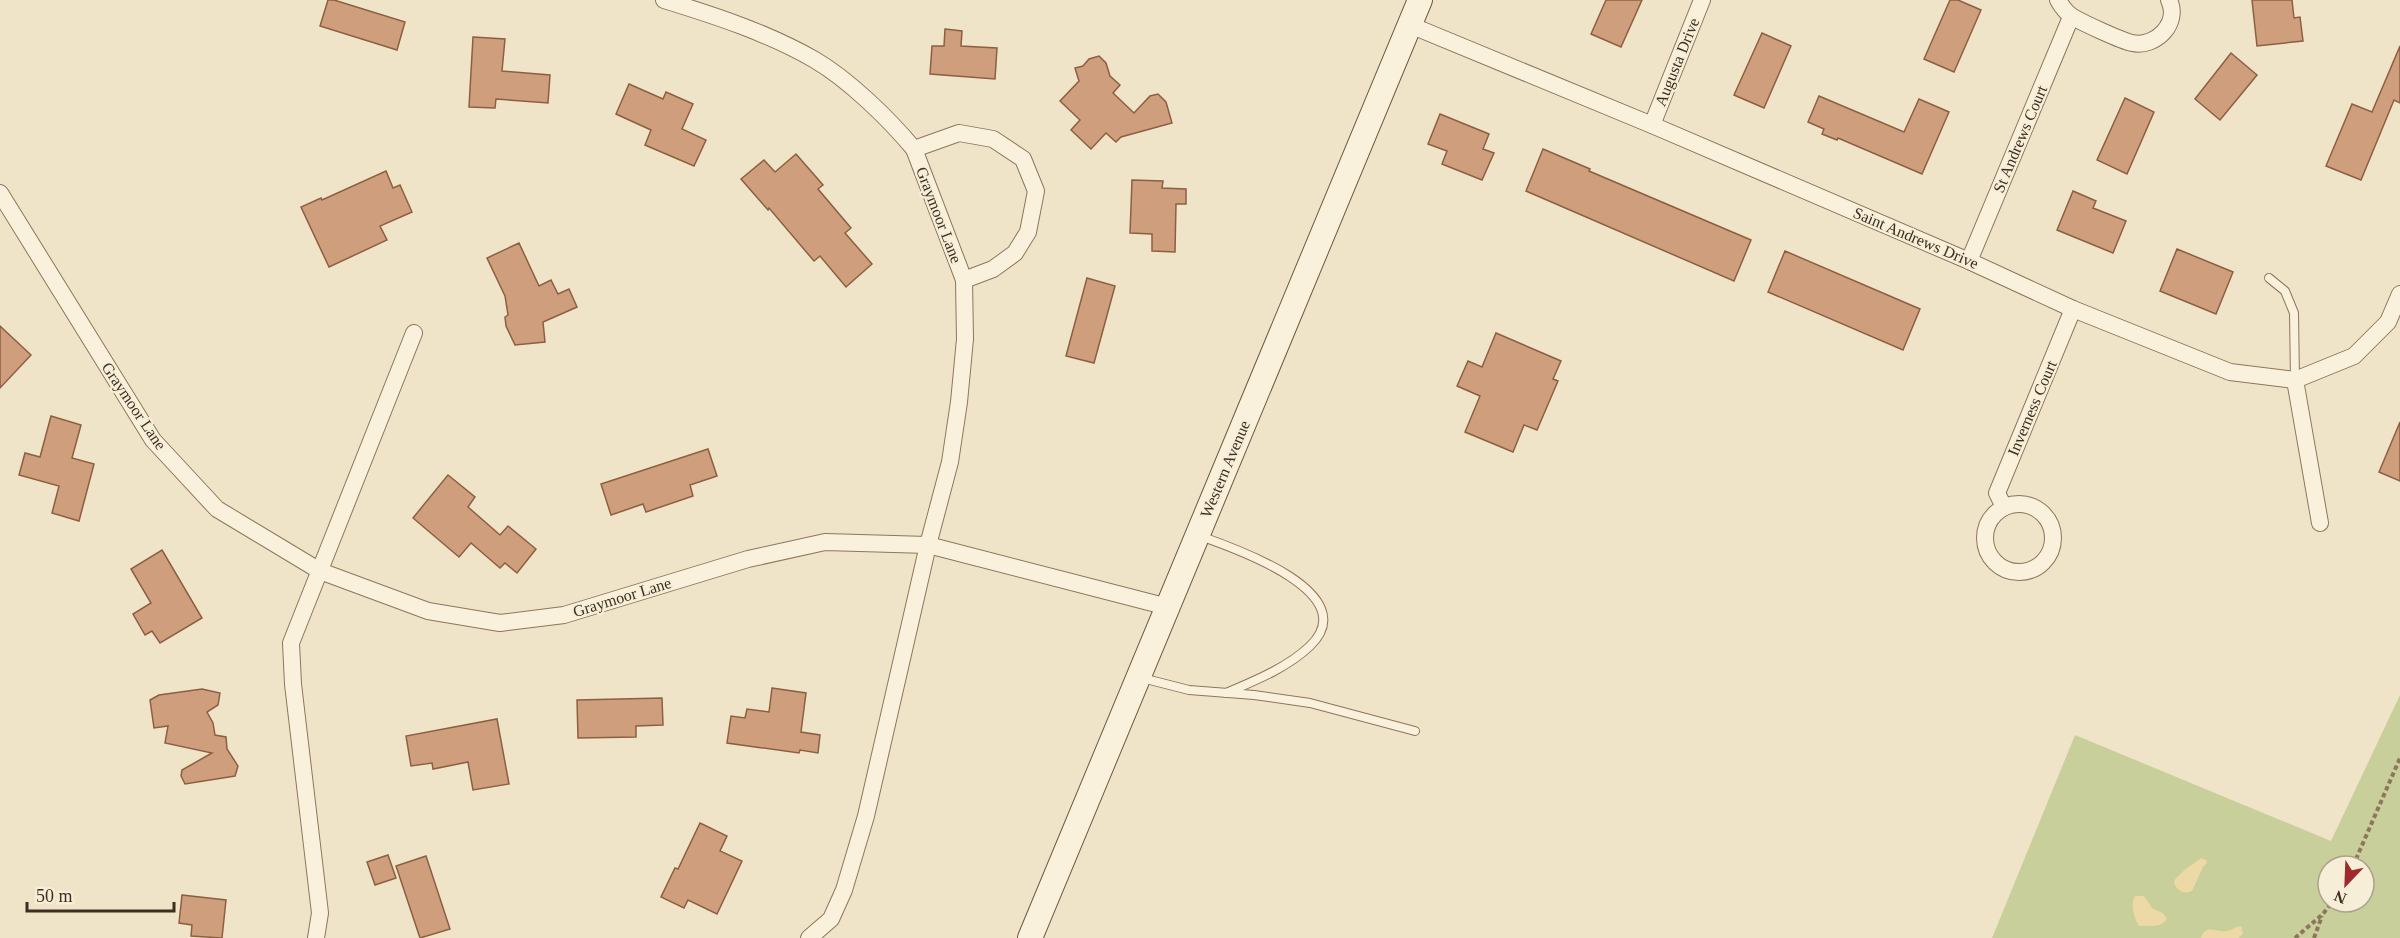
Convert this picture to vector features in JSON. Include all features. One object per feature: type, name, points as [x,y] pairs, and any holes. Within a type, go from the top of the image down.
[{"type":"main road","name":"Western Avenue","points":[[1030,938],[1420,0]]},
{"type":"street","name":"Graymoor Lane","points":[[664,0],[761,33],[816,61],[860,94],[893,124],[914,150],[964,280],[965,339],[960,402],[950,462],[928,545],[867,816],[848,880],[831,919],[809,938]]},
{"type":"street","name":"Augusta Drive","points":[[1652,125],[1702,0]]},
{"type":"street","points":[[2058,0],[2071,17],[2133,43],[2144,43],[2162,35],[2170,26],[2172,15],[2169,0]]},
{"type":"street","name":"St Andrews Court","points":[[1969,261],[2071,17]]},
{"type":"street","name":"Saint Andrews Drive","points":[[1410,26],[1652,125],[1969,261],[2073,309],[2230,372],[2295,380],[2354,356],[2388,322],[2400,294]]},
{"type":"street","name":"Graymoor Lane","points":[[914,150],[959,133],[993,139],[1023,159],[1036,191],[1028,232],[1015,253],[993,269],[964,280]]},
{"type":"street","name":"Graymoor Lane","points":[[0,193],[153,440],[217,509],[320,571],[428,611],[501,623],[564,615],[748,559],[825,542],[928,545],[1168,607]]},
{"type":"street","name":"Inverness Court","points":[[2004,507],[1996,493],[2073,309]]},
{"type":"street","points":[[316,938],[320,913],[293,684],[291,643],[414,333]]},
{"type":"street","points":[[2295,380],[2320,523]]},
{"type":"street","points":[[2025,504],[2035,508],[2049,523],[2052,544],[2049,554],[2032,569],[2021,572],[2009,570],[1999,565],[1986,546],[1985,535],[1988,523],[2004,507],[2025,504]]},
{"type":"lane","points":[[2269,278],[2285,291],[2294,313],[2295,380]]},
{"type":"lane","points":[[1197,535],[1235,548],[1281,571],[1311,592],[1320,602],[1323,615],[1318,636],[1310,646],[1261,678],[1226,693]]},
{"type":"lane","points":[[1138,677],[1190,690],[1310,704],[1415,731]]},
{"type":"path","points":[[2359,854],[2400,758]]},
{"type":"path","points":[[2295,938],[2323,914]]},
{"type":"path","points":[[2314,938],[2323,914]]},
{"type":"green space","points":[[2400,695],[2400,938],[1992,938],[2075,735],[2331,841]]},
{"type":"sand","points":[[2201,858],[2207,863],[2192,891],[2180,891],[2174,881]]},
{"type":"sand","points":[[2135,896],[2144,896],[2153,909],[2163,913],[2167,919],[2158,925],[2139,926],[2133,911]]},
{"type":"sand","points":[[2241,926],[2243,934],[2238,938],[2201,938],[2203,933],[2209,930],[2227,931]]},
{"type":"building","points":[[328,0],[405,22],[397,50],[320,26]]},
{"type":"building","points":[[1606,0],[1642,0],[1621,47],[1591,34]]},
{"type":"building","points":[[1950,0],[1958,0],[1981,10],[1954,72],[1924,59]]},
{"type":"building","points":[[2252,0],[2292,0],[2294,18],[2300,17],[2303,41],[2257,46]]},
{"type":"building","points":[[945,29],[962,31],[961,46],[997,48],[995,79],[930,74],[932,46],[944,46]]},
{"type":"building","points":[[1762,33],[1791,46],[1764,108],[1734,95]]},
{"type":"building","points":[[473,37],[505,39],[502,71],[550,75],[548,103],[496,99],[495,108],[469,107]]},
{"type":"building","points":[[2400,46],[2400,103],[2394,100],[2361,180],[2326,166],[2352,104],[2372,112]]},
{"type":"building","points":[[2231,53],[2257,75],[2220,120],[2195,99]]},
{"type":"building","points":[[1099,56],[1106,63],[1110,76],[1120,85],[1113,93],[1134,113],[1150,96],[1158,94],[1166,102],[1172,123],[1121,137],[1116,142],[1106,133],[1091,149],[1071,130],[1080,120],[1060,101],[1079,81],[1075,68]]},
{"type":"building","points":[[629,84],[663,99],[666,92],[693,104],[682,129],[706,140],[694,166],[645,145],[651,130],[616,114]]},
{"type":"building","points":[[1819,96],[1904,132],[1919,99],[1949,112],[1922,174],[1838,138],[1837,140],[1822,134],[1824,129],[1808,122]]},
{"type":"building","points":[[2125,98],[2154,112],[2127,174],[2097,160]]},
{"type":"building","points":[[1440,114],[1489,134],[1483,149],[1494,153],[1482,180],[1442,164],[1447,151],[1428,144]]},
{"type":"building","points":[[1543,149],[1751,240],[1734,281],[1526,191]]},
{"type":"building","points":[[796,154],[823,185],[818,189],[851,228],[845,233],[872,264],[846,287],[820,256],[814,261],[741,179],[764,160],[775,172]]},
{"type":"building","points":[[386,171],[393,188],[400,185],[412,212],[380,226],[387,240],[329,267],[301,207]]},
{"type":"building","points":[[1132,180],[1163,181],[1162,188],[1186,189],[1186,204],[1176,204],[1175,252],[1152,251],[1152,234],[1130,233]]},
{"type":"building","points":[[2073,191],[2096,201],[2093,208],[2126,221],[2113,253],[2057,230]]},
{"type":"building","points":[[519,243],[539,286],[551,280],[558,294],[569,289],[577,307],[543,322],[545,342],[515,345],[506,326],[505,317],[508,315],[505,296],[487,258]]},
{"type":"building","points":[[2177,249],[2233,272],[2216,314],[2160,291]]},
{"type":"building","points":[[1785,251],[1920,309],[1903,350],[1768,292]]},
{"type":"building","points":[[1087,278],[1115,286],[1094,363],[1066,356]]},
{"type":"building","points":[[0,326],[31,355],[0,388]]},
{"type":"building","points":[[1496,333],[1561,361],[1553,379],[1558,381],[1537,430],[1524,425],[1513,452],[1465,432],[1480,396],[1457,386],[1468,361],[1482,367]]},
{"type":"building","points":[[51,416],[81,425],[72,458],[94,464],[79,521],[52,513],[59,486],[19,475],[25,453],[40,457]]},
{"type":"building","points":[[2400,422],[2400,481],[2379,472]]},
{"type":"building","points":[[708,449],[717,476],[690,485],[693,496],[646,512],[643,504],[611,515],[601,484]]},
{"type":"building","points":[[448,475],[475,497],[468,507],[500,535],[508,526],[536,549],[517,573],[505,563],[500,568],[471,543],[459,557],[413,518]]},
{"type":"building","points":[[162,550],[202,618],[160,643],[152,631],[145,635],[133,614],[151,603],[131,569]]},
{"type":"building","points":[[772,688],[806,693],[801,732],[820,735],[818,753],[800,750],[799,753],[727,743],[731,716],[745,718],[747,709],[769,712]]},
{"type":"building","points":[[202,689],[220,693],[218,705],[207,712],[213,723],[215,735],[226,737],[227,749],[238,766],[235,776],[185,784],[181,776],[182,770],[212,753],[165,743],[168,726],[154,728],[150,700],[159,695]]},
{"type":"building","points":[[662,698],[663,725],[636,726],[636,737],[578,738],[577,700]]},
{"type":"building","points":[[497,719],[509,784],[473,790],[468,762],[433,769],[432,763],[411,766],[406,736]]},
{"type":"building","points":[[700,823],[727,836],[720,851],[742,861],[717,914],[688,900],[684,908],[661,897],[675,868],[678,869]]},
{"type":"building","points":[[388,855],[396,878],[375,885],[367,862]]},
{"type":"building","points":[[426,856],[450,929],[420,938],[396,866]]},
{"type":"building","points":[[182,895],[226,900],[222,938],[191,936],[192,925],[179,923]]}]
